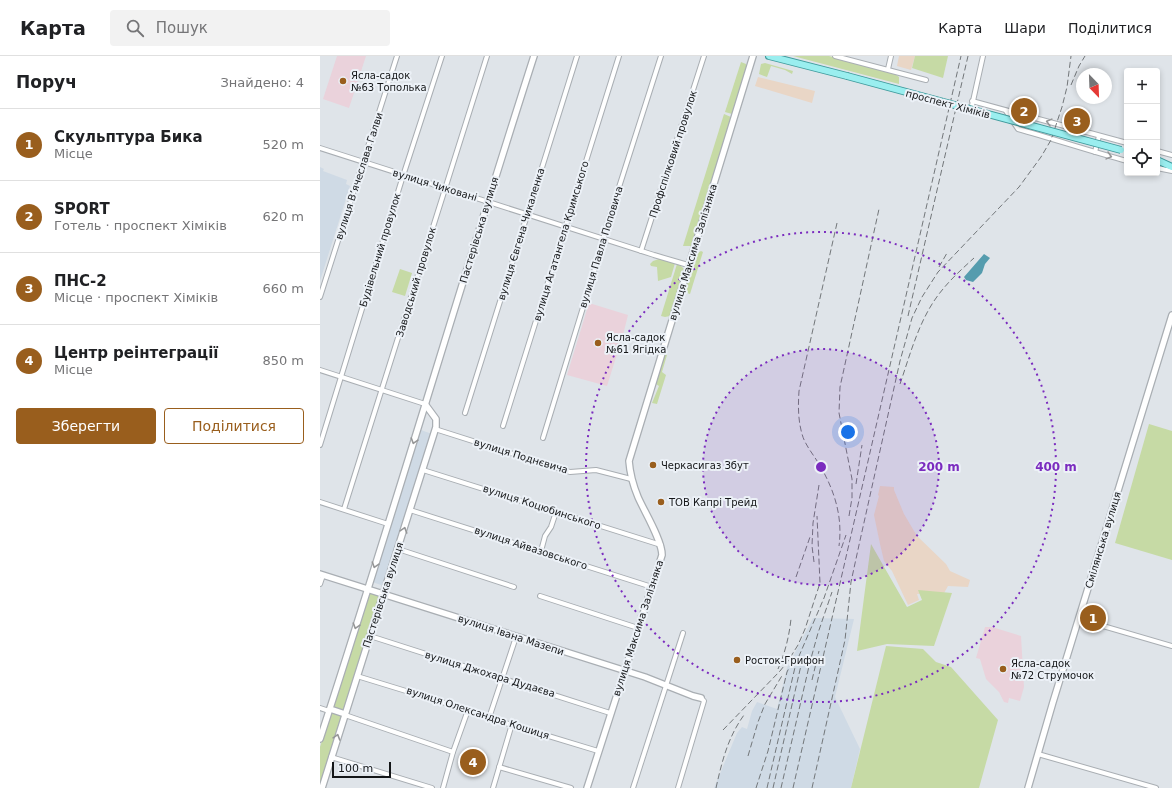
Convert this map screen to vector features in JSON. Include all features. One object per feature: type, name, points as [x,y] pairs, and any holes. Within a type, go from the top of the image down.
[{"type":"main road","name":"Пастерівська вулиця","points":[[320,739],[534,56]]},
{"type":"main road","name":"вулиця Максима Залізняка","points":[[586,788],[662,555],[661,545],[631,479],[629,461],[753,56]]},
{"type":"main road","name":"проспект Хіміків","points":[[769,56],[1124,151]]},
{"type":"main road","points":[[1160,160],[1172,160]]},
{"type":"main road","points":[[1160,161],[1172,167]]},
{"type":"main road","name":"Смілянська вулиця","points":[[1028,788],[1078,618],[1172,315]]},
{"type":"main road","name":"Пастерівська вулиця","points":[[322,788],[435,429],[436,418],[425,404]]},
{"type":"main road","name":"вулиця Івана Мазепи","points":[[322,575],[516,636],[701,698]]},
{"type":"main road","points":[[330,710],[345,714]]},
{"type":"street","name":"вулиця Вʼячеслава Галви","points":[[320,297],[397,56]]},
{"type":"street","name":"Будівельний провулок","points":[[320,445],[442,56]]},
{"type":"street","name":"Заводський провулок","points":[[344,509],[487,56]]},
{"type":"street","name":"вулиця Євгена Чикаленка","points":[[465,413],[577,56]]},
{"type":"street","name":"вулиця Агатангела Кримського","points":[[503,426],[619,56]]},
{"type":"street","name":"вулиця Павла Поповича","points":[[543,438],[661,56]]},
{"type":"street","name":"Профспілковий провулок","points":[[641,251],[704,56]]},
{"type":"street","points":[[835,56],[926,80]]},
{"type":"street","points":[[888,69],[891,56]]},
{"type":"street","points":[[983,56],[970,111],[1014,123]]},
{"type":"street","points":[[972,101],[1124,142]]},
{"type":"street","points":[[984,115],[985,105]]},
{"type":"street","points":[[1006,111],[1018,129],[1124,160]]},
{"type":"street","points":[[1095,152],[1099,136]]},
{"type":"street","name":"вулиця Чиковані","points":[[320,148],[363,163],[565,226],[604,240],[688,265]]},
{"type":"street","points":[[1160,152],[1172,156]]},
{"type":"street","points":[[1160,168],[1172,170]]},
{"type":"street","points":[[320,370],[425,404]]},
{"type":"street","name":"вулиця Поднєвича","points":[[435,429],[570,472],[596,470],[631,479]]},
{"type":"street","name":"вулиця Коцюбинського","points":[[423,470],[661,545]]},
{"type":"street","points":[[320,502],[388,524]]},
{"type":"street","name":"вулиця Айвазовського","points":[[410,510],[652,587]]},
{"type":"street","points":[[541,551],[545,536],[553,524],[556,512]]},
{"type":"street","points":[[398,549],[514,587]]},
{"type":"street","points":[[320,584],[322,575]]},
{"type":"street","points":[[540,596],[638,628]]},
{"type":"street","points":[[1078,618],[1172,646]]},
{"type":"street","points":[[633,788],[683,633]]},
{"type":"street","name":"вулиця Джохара Дудаєва","points":[[370,636],[610,712]]},
{"type":"street","points":[[489,718],[516,636]]},
{"type":"street","name":"вулиця Олександра Кошиця","points":[[357,676],[598,751]]},
{"type":"street","points":[[678,788],[704,700],[701,698]]},
{"type":"street","points":[[320,708],[330,710]]},
{"type":"street","points":[[443,788],[453,752],[468,710]]},
{"type":"street","points":[[345,714],[453,752]]},
{"type":"street","points":[[493,788],[512,724]]},
{"type":"street","points":[[1038,754],[1156,788]]},
{"type":"street","points":[[331,757],[432,788]]},
{"type":"street","points":[[498,767],[571,788]]},
{"type":"shaded area","name":"Ясла-садок №63 Тополька","points":[[337,56],[366,56],[349,108],[323,99]]},
{"type":"shaded area","points":[[899,56],[915,56],[911,70],[897,66]]},
{"type":"shaded area","points":[[758,77],[815,91],[812,103],[755,86]]},
{"type":"shaded area","points":[[320,167],[324,169],[323,171],[347,180],[346,184],[350,186],[320,281]]},
{"type":"shaded area","name":"Ясла-садок №61 Ягідка","points":[[589,303],[628,315],[607,386],[567,375]]},
{"type":"shaded area","points":[[421,430],[432,434],[384,586],[372,582]]},
{"type":"shaded area","points":[[880,486],[894,487],[904,514],[917,536],[946,564],[950,571],[970,580],[968,587],[948,586],[944,593],[917,594],[919,600],[908,605],[892,571],[884,561],[880,544],[874,515]]},
{"type":"shaded area","points":[[813,618],[854,619],[835,697],[860,749],[851,788],[714,788],[737,733],[742,727],[747,729],[752,711],[757,702],[777,709],[787,668]]},
{"type":"shaded area","name":"Ясла-садок №72 Струмочок","points":[[985,627],[992,627],[1021,636],[1024,687],[1020,701],[1009,698],[1008,703],[1004,702],[999,692],[986,679],[980,659],[976,658]]},
{"type":"green space","points":[[793,56],[829,56],[895,74],[899,77],[899,84]]},
{"type":"green space","points":[[915,56],[948,56],[943,78],[912,68]]},
{"type":"green space","points":[[741,62],[746,64],[746,68],[732,114],[725,112]]},
{"type":"green space","points":[[765,63],[793,71],[792,74],[785,70],[771,66],[767,77],[759,74],[761,64]]},
{"type":"green space","points":[[724,114],[731,117],[691,246],[683,246]]},
{"type":"green space","points":[[701,251],[703,252],[690,294],[684,292],[694,255]]},
{"type":"green space","points":[[659,259],[675,263],[671,277],[658,281],[657,267],[651,266],[650,264]]},
{"type":"green space","points":[[677,264],[684,269],[670,316],[661,316]]},
{"type":"green space","points":[[400,269],[412,273],[405,296],[392,292]]},
{"type":"green space","points":[[665,352],[667,355],[662,372],[666,375],[657,404],[652,403],[659,386],[656,384]]},
{"type":"green space","points":[[1149,424],[1172,431],[1172,560],[1115,543]]},
{"type":"green space","points":[[871,544],[907,607],[922,600],[918,590],[952,593],[934,646],[887,644],[857,651]]},
{"type":"green space","points":[[372,593],[380,596],[344,710],[341,711],[333,707],[368,594]]},
{"type":"green space","points":[[886,646],[923,649],[936,662],[951,667],[998,720],[979,788],[851,788]]},
{"type":"green space","points":[[333,713],[340,715],[342,718],[320,787],[320,747],[331,714]]},
{"type":"water","points":[[984,254],[990,258],[985,264],[982,273],[973,282],[966,280],[964,277]]},
{"type":"railway","points":[[793,788],[961,56]]},
{"type":"railway","points":[[908,316],[968,56]]},
{"type":"railway","points":[[812,788],[845,640],[851,582],[900,361],[912,318],[922,297],[938,272],[1019,187],[1041,157],[1051,140],[1062,107],[1067,87],[1071,56]]},
{"type":"railway","points":[[1071,85],[1085,56]]},
{"type":"railway","points":[[849,516],[852,498],[852,479],[839,413],[840,387],[879,209]]},
{"type":"railway","points":[[837,223],[799,391],[798,408],[803,438],[824,473],[836,503],[840,524],[839,546]]},
{"type":"railway","points":[[939,267],[947,253]]},
{"type":"railway","points":[[900,384],[912,347],[928,311],[946,285],[974,258]]},
{"type":"railway","points":[[856,484],[862,445]]},
{"type":"railway","points":[[814,562],[812,546],[813,523],[819,485]]},
{"type":"railway","points":[[723,730],[780,671],[798,645],[805,629],[820,583],[817,516]]},
{"type":"railway","points":[[767,788],[796,663],[824,598],[846,535]]},
{"type":"railway","points":[[796,577],[810,537]]},
{"type":"railway","points":[[781,788],[810,662],[832,592]]},
{"type":"railway","points":[[778,669],[783,657],[791,619]]},
{"type":"railway","points":[[812,680],[819,651]]},
{"type":"railway","points":[[773,788],[802,661]]},
{"type":"railway","points":[[756,788],[768,751],[787,672],[792,662]]},
{"type":"railway","points":[[748,756],[765,704],[783,674]]},
{"type":"railway","points":[[716,788],[723,759],[738,723],[744,715]]},
{"type":"place","name":"Ясла-садок №63 Тополька","points":[[343,81]]},
{"type":"place","name":"SPORT","points":[[1024,111]]},
{"type":"place","name":"ПНС-2","points":[[1077,121]]},
{"type":"place","name":"Ясла-садок №61 Ягідка","points":[[598,343]]},
{"type":"place","name":"Черкасигаз Збут","points":[[653,465]]},
{"type":"place","name":"ТОВ Капрі Трейд","points":[[661,502]]},
{"type":"place","name":"Cкульптура Бика","points":[[1093,618]]},
{"type":"place","name":"Росток-Грифон","points":[[737,660]]},
{"type":"place","name":"Ясла-садок №72 Струмочок","points":[[1003,669]]},
{"type":"place","name":"Центр реінтеграції","points":[[473,762]]}]
